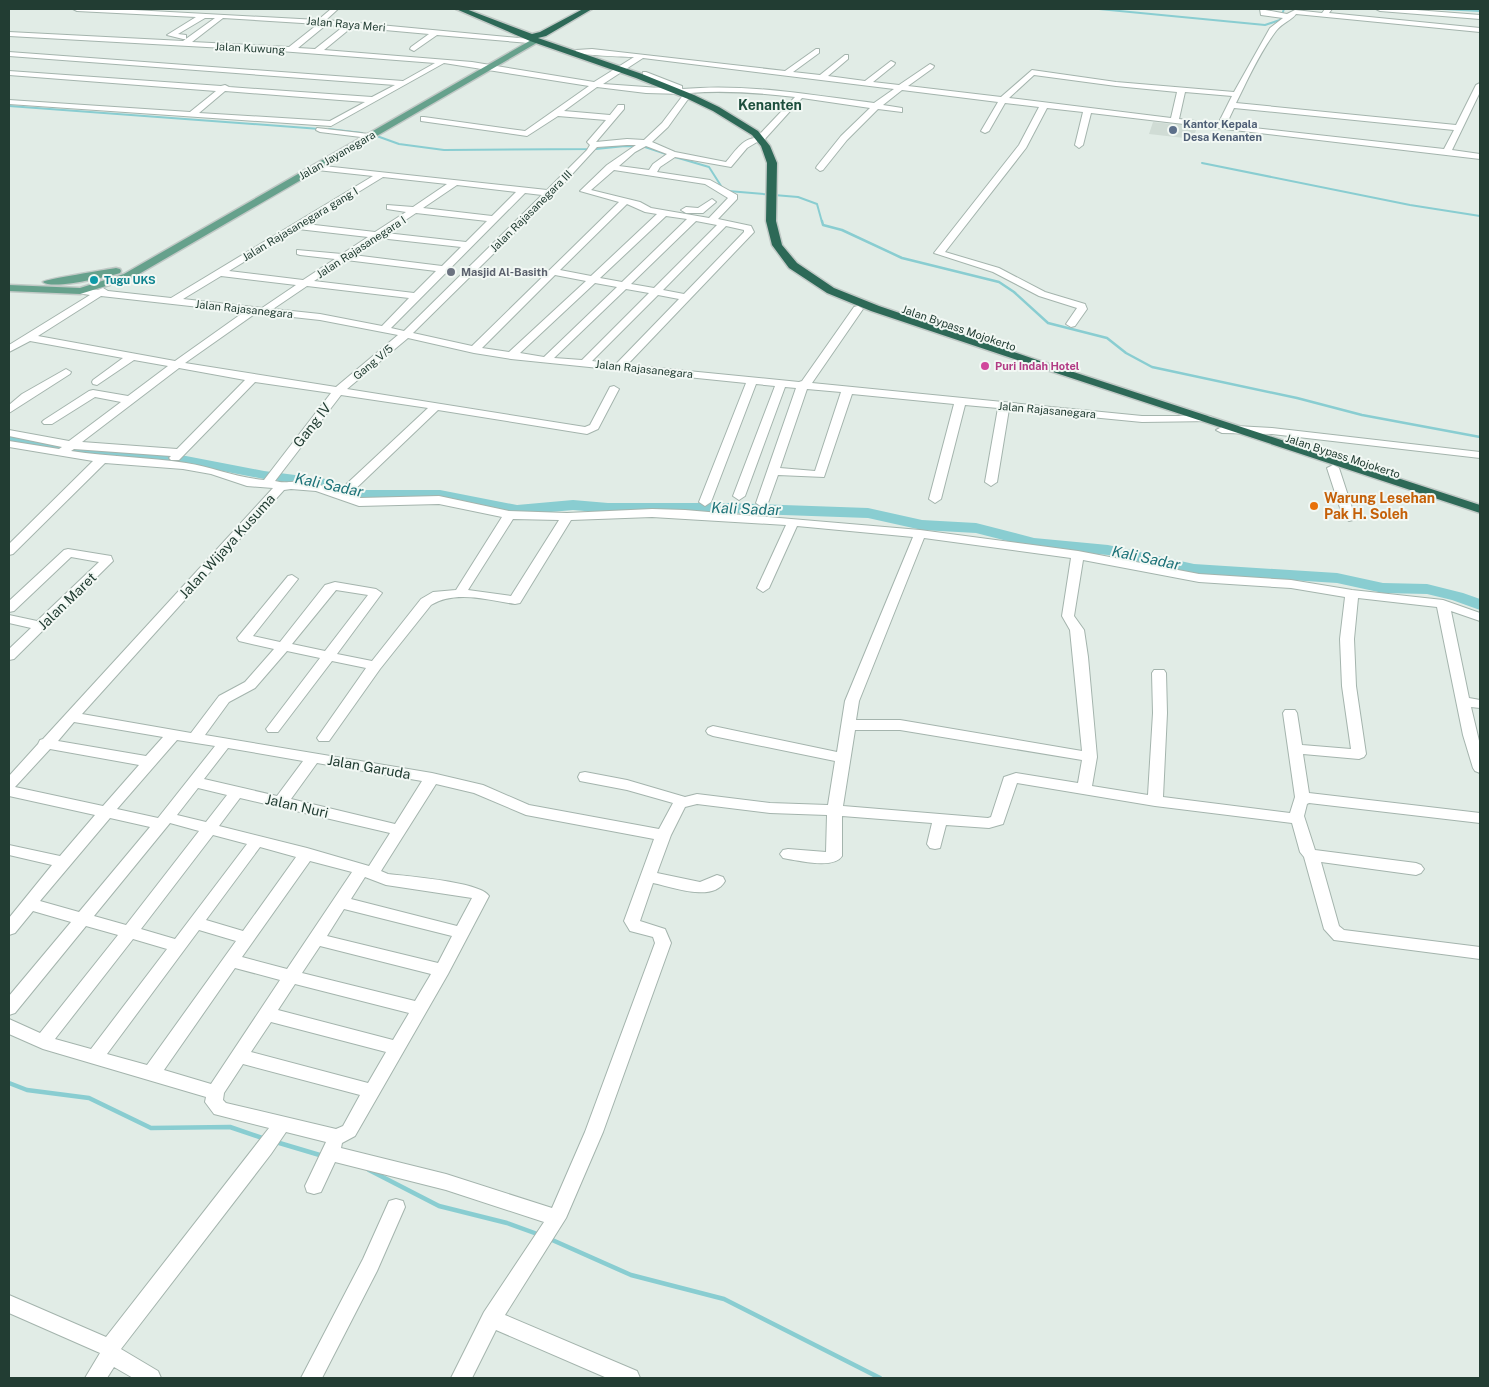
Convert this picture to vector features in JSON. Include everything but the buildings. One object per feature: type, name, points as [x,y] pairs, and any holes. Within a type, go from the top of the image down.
[{"type":"highway","name":"Jalan Bypass Mojokerto","points":[[460,9],[682,92],[724,112],[741,124],[757,139],[763,158],[770,226],[775,242],[780,250],[803,274],[836,294],[1480,509]]},
{"type":"highway","points":[[536,38],[588,9]]},
{"type":"highway","name":"Jalan Bypass Mojokerto","points":[[767,195],[763,234],[772,252],[783,265],[810,286],[858,309],[1480,516]]},
{"type":"main road","name":"Jalan Jayanegara","points":[[57,286],[80,291],[113,282],[124,273],[168,252],[504,58],[509,57],[536,38]]},
{"type":"main road","name":"Jalan Jayanegara","points":[[9,286],[57,286],[124,273]]},
{"type":"street","name":"Jalan Raya Meri","points":[[77,9],[156,11],[536,38]]},
{"type":"street","points":[[291,50],[335,9]]},
{"type":"street","points":[[1263,9],[1264,13],[1285,16]]},
{"type":"street","points":[[1324,15],[1329,9]]},
{"type":"street","points":[[1380,9],[1480,17]]},
{"type":"street","points":[[1222,126],[1236,94],[1274,28],[1285,16],[1296,12],[1480,30]]},
{"type":"street","points":[[204,15],[171,35],[184,40],[222,16]]},
{"type":"street","points":[[316,52],[351,24]]},
{"type":"street","points":[[414,49],[436,32]]},
{"type":"street","name":"Jalan Kuwung","points":[[9,34],[184,40],[267,52],[291,50],[443,61],[491,66],[639,91],[737,90],[800,96],[898,110]]},
{"type":"street","points":[[582,54],[592,50],[1174,121],[1480,156]]},
{"type":"street","points":[[786,74],[816,51]]},
{"type":"street","points":[[9,54],[247,68],[404,83]]},
{"type":"street","points":[[424,118],[523,134],[530,132],[597,84],[642,56]]},
{"type":"street","points":[[822,78],[845,57]]},
{"type":"street","points":[[28,74],[51,59]]},
{"type":"street","points":[[311,130],[326,128],[443,61]]},
{"type":"street","points":[[867,84],[891,63]]},
{"type":"street","points":[[820,168],[844,138],[876,106],[930,66]]},
{"type":"street","points":[[237,77],[247,68]]},
{"type":"street","points":[[985,131],[1003,100],[1034,72],[1108,83],[1236,94]]},
{"type":"street","points":[[9,73],[374,100]]},
{"type":"street","points":[[646,74],[682,92],[668,122],[610,167],[584,190],[638,204],[698,212],[702,211],[712,202]]},
{"type":"street","points":[[193,113],[230,83]]},
{"type":"street","points":[[1447,152],[1480,85]]},
{"type":"street","points":[[1174,121],[1182,89]]},
{"type":"street","points":[[593,148],[627,142],[725,168],[744,146],[757,139],[800,96]]},
{"type":"street","points":[[9,102],[193,113],[372,135]]},
{"type":"street","points":[[1044,105],[1023,146],[939,253],[996,270],[1042,294],[1081,306],[1082,309],[1071,324]]},
{"type":"street","points":[[1230,105],[1460,128]]},
{"type":"street","name":"Jalan Rajasanegara III","points":[[406,334],[550,193],[593,148],[591,142],[621,107]]},
{"type":"street","points":[[1079,145],[1087,110]]},
{"type":"street","points":[[555,113],[612,118]]},
{"type":"street","points":[[593,148],[639,146]]},
{"type":"street","points":[[652,174],[656,166],[671,155]]},
{"type":"street","points":[[317,167],[550,193]]},
{"type":"street","points":[[610,167],[707,182],[734,197],[711,221]]},
{"type":"street","name":"Jalan Rajasanegara gang I","points":[[173,301],[382,174]]},
{"type":"street","name":"Jalan Rajasanegara I","points":[[66,448],[178,363],[306,283],[416,211],[456,182]]},
{"type":"street","points":[[384,329],[523,190]]},
{"type":"street","points":[[474,350],[625,201]]},
{"type":"street","points":[[619,367],[748,232],[748,228],[664,213],[646,209],[638,204]]},
{"type":"street","points":[[390,207],[494,219]]},
{"type":"street","points":[[512,356],[664,213]]},
{"type":"street","points":[[546,360],[694,218]]},
{"type":"street","points":[[585,363],[724,223]]},
{"type":"street","points":[[296,226],[468,245]]},
{"type":"street","points":[[300,252],[442,269]]},
{"type":"street","points":[[554,272],[686,297]]},
{"type":"street","points":[[218,273],[415,296]]},
{"type":"street","points":[[9,348],[101,293],[113,282]]},
{"type":"street","name":"Jalan Rajasanegara","points":[[80,291],[328,319],[384,329],[474,350],[546,360],[804,384],[1142,419],[1208,419]]},
{"type":"street","points":[[762,503],[804,384],[858,309]]},
{"type":"street","name":"Gang V/5","points":[[339,390],[406,334]]},
{"type":"street","points":[[27,337],[254,378],[339,390],[587,432],[594,427],[614,389]]},
{"type":"street","points":[[97,382],[132,356]]},
{"type":"street","points":[[9,410],[26,396],[66,372]]},
{"type":"street","points":[[9,433],[66,448],[175,459],[254,378]]},
{"type":"street","points":[[705,502],[752,380]]},
{"type":"street","points":[[740,496],[781,382]]},
{"type":"street","points":[[774,470],[820,475],[848,389]]},
{"type":"street","name":"Gang IV","points":[[272,481],[339,390]]},
{"type":"street","points":[[48,422],[93,394],[129,400]]},
{"type":"street","points":[[935,499],[960,401]]},
{"type":"street","points":[[345,492],[436,406]]},
{"type":"street","points":[[990,482],[1004,406]]},
{"type":"street","points":[[1222,430],[1272,431],[1480,455]]},
{"type":"street","name":"Jalan Wijaya Kusuma","points":[[9,444],[66,448],[102,459],[175,459],[247,482],[272,481],[277,492],[45,743],[9,785]]},
{"type":"street","points":[[9,551],[102,459]]},
{"type":"street","points":[[1333,468],[1349,517]]},
{"type":"street","points":[[272,481],[345,492],[353,500],[366,502],[420,499],[439,500],[509,515],[568,517],[652,513],[792,522],[920,534],[1078,555],[1179,576],[1291,584],[1352,594],[1443,604],[1480,617]]},
{"type":"street","points":[[460,592],[509,515]]},
{"type":"street","points":[[324,738],[375,666],[426,602],[438,595],[460,592],[515,600],[568,517]]},
{"type":"street","points":[[763,588],[792,522]]},
{"type":"street","points":[[788,854],[833,857],[834,810],[854,693],[920,534]]},
{"type":"street","name":"Jalan Maret","points":[[9,608],[65,555],[72,553],[85,554],[105,558],[107,561],[9,656]]},
{"type":"street","points":[[1078,555],[1068,616],[1077,630],[1081,656],[1090,757],[1084,789]]},
{"type":"street","points":[[292,579],[244,638],[375,666]]},
{"type":"street","points":[[195,738],[224,699],[250,685],[331,587],[376,593],[273,729]]},
{"type":"street","points":[[1296,749],[1359,754],[1348,667],[1347,639],[1352,594]]},
{"type":"street","points":[[1443,604],[1470,735],[1480,768]]},
{"type":"street","points":[[9,619],[41,626]]},
{"type":"street","points":[[1155,800],[1160,713],[1160,673]]},
{"type":"street","points":[[1463,702],[1480,704]]},
{"type":"street","points":[[1290,713],[1303,799],[1300,801],[1297,816],[1308,852],[1311,855],[1332,929],[1340,936],[1480,953]]},
{"type":"street","name":"Jalan Garuda","points":[[70,717],[432,778],[478,789],[526,810],[663,835]]},
{"type":"street","points":[[848,725],[900,725],[1090,757]]},
{"type":"street","points":[[713,732],[767,741],[842,758]]},
{"type":"street","points":[[9,929],[63,862],[173,735]]},
{"type":"street","points":[[45,743],[150,762]]},
{"type":"street","points":[[9,1008],[225,743]]},
{"type":"street","points":[[281,802],[314,757]]},
{"type":"street","points":[[585,777],[627,785],[683,801],[697,799],[763,808],[834,810],[989,824],[995,822],[1000,817],[1009,781],[1012,778],[1290,818],[1297,816]]},
{"type":"street","points":[[432,778],[400,830],[341,902],[316,938],[215,1092],[214,1102],[220,1109],[274,1135],[330,1151],[346,1158],[446,1182],[548,1231]]},
{"type":"street","name":"Jalan Nuri","points":[[194,782],[400,830]]},
{"type":"street","points":[[9,791],[108,812],[210,829],[307,853],[367,871],[386,879],[471,891],[481,896],[442,970],[350,1131],[330,1151],[314,1186]]},
{"type":"street","points":[[44,1042],[237,792]]},
{"type":"street","points":[[1303,799],[1480,818]]},
{"type":"street","points":[[461,1378],[491,1319],[548,1231],[594,1132],[663,942],[659,933],[636,927],[632,921],[663,835],[677,805],[683,801]]},
{"type":"street","points":[[935,844],[940,819]]},
{"type":"street","points":[[95,1057],[257,840]]},
{"type":"street","points":[[9,850],[63,862]]},
{"type":"street","points":[[151,1074],[307,853]]},
{"type":"street","points":[[1311,855],[1416,869]]},
{"type":"street","points":[[647,876],[701,888],[717,882]]},
{"type":"street","points":[[341,902],[462,933]]},
{"type":"street","points":[[30,904],[178,946]]},
{"type":"street","points":[[195,923],[248,939]]},
{"type":"street","points":[[316,938],[442,970]]},
{"type":"street","points":[[232,960],[420,1009]]},
{"type":"street","points":[[267,1014],[397,1048]]},
{"type":"street","points":[[9,1026],[44,1042],[215,1092]]},
{"type":"street","points":[[239,1056],[372,1092]]},
{"type":"street","points":[[95,1378],[110,1351],[274,1135]]},
{"type":"street","points":[[311,1378],[370,1265],[396,1206]]},
{"type":"street","points":[[9,1304],[110,1351],[151,1378]]},
{"type":"street","points":[[491,1319],[630,1378]]},
{"type":"shaded area","name":"Kantor Kepala Desa Kenanten","points":[[1153,122],[1197,127],[1193,139],[1149,134]]},
{"type":"waterway","points":[[1099,9],[1265,25],[1280,20],[1284,9]]},
{"type":"waterway","points":[[1442,9],[1480,11]]},
{"type":"waterway","points":[[9,106],[320,129]]},
{"type":"waterway","points":[[329,129],[362,133]]},
{"type":"waterway","points":[[374,135],[399,144],[444,150],[596,149],[625,146],[645,147],[669,155]]},
{"type":"waterway","points":[[675,157],[709,167],[723,189]]},
{"type":"waterway","points":[[1202,163],[1410,205],[1480,216]]},
{"type":"waterway","points":[[728,191],[798,197],[817,204],[822,222]]},
{"type":"waterway","points":[[822,221],[823,225],[842,230],[902,258],[999,282],[1014,292],[1048,323],[1107,338],[1126,353],[1152,367],[1297,398],[1362,415],[1480,437]]},
{"type":"waterway","name":"Kali Sadar","points":[[9,437],[84,450],[186,460],[264,475],[326,483],[356,494],[440,495],[517,510],[573,505],[608,508],[729,508],[868,513],[922,525],[976,528],[1034,543],[1108,550],[1194,569],[1337,578],[1383,588],[1427,589],[1457,596],[1480,605]]},
{"type":"waterway","points":[[9,1083],[27,1090],[89,1098],[151,1128],[230,1127],[265,1139]]},
{"type":"waterway","points":[[276,1142],[323,1156]]},
{"type":"waterway","points":[[369,1170],[439,1206],[507,1223],[540,1235]]},
{"type":"waterway","points":[[550,1239],[631,1275],[724,1299],[880,1378]]},
{"type":"place","name":"Kantor Kepala Desa Kenanten","points":[[1173,130]]},
{"type":"place","name":"Masjid Al-Basith","points":[[451,272]]},
{"type":"place","name":"Tugu UKS","points":[[94,280]]},
{"type":"place","name":"Puri Indah Hotel","points":[[985,366]]},
{"type":"place","name":"Warung Lesehan Pak H. Soleh","points":[[1314,506]]},
{"type":"district","name":"Kenanten","points":[[770,105]]}]
